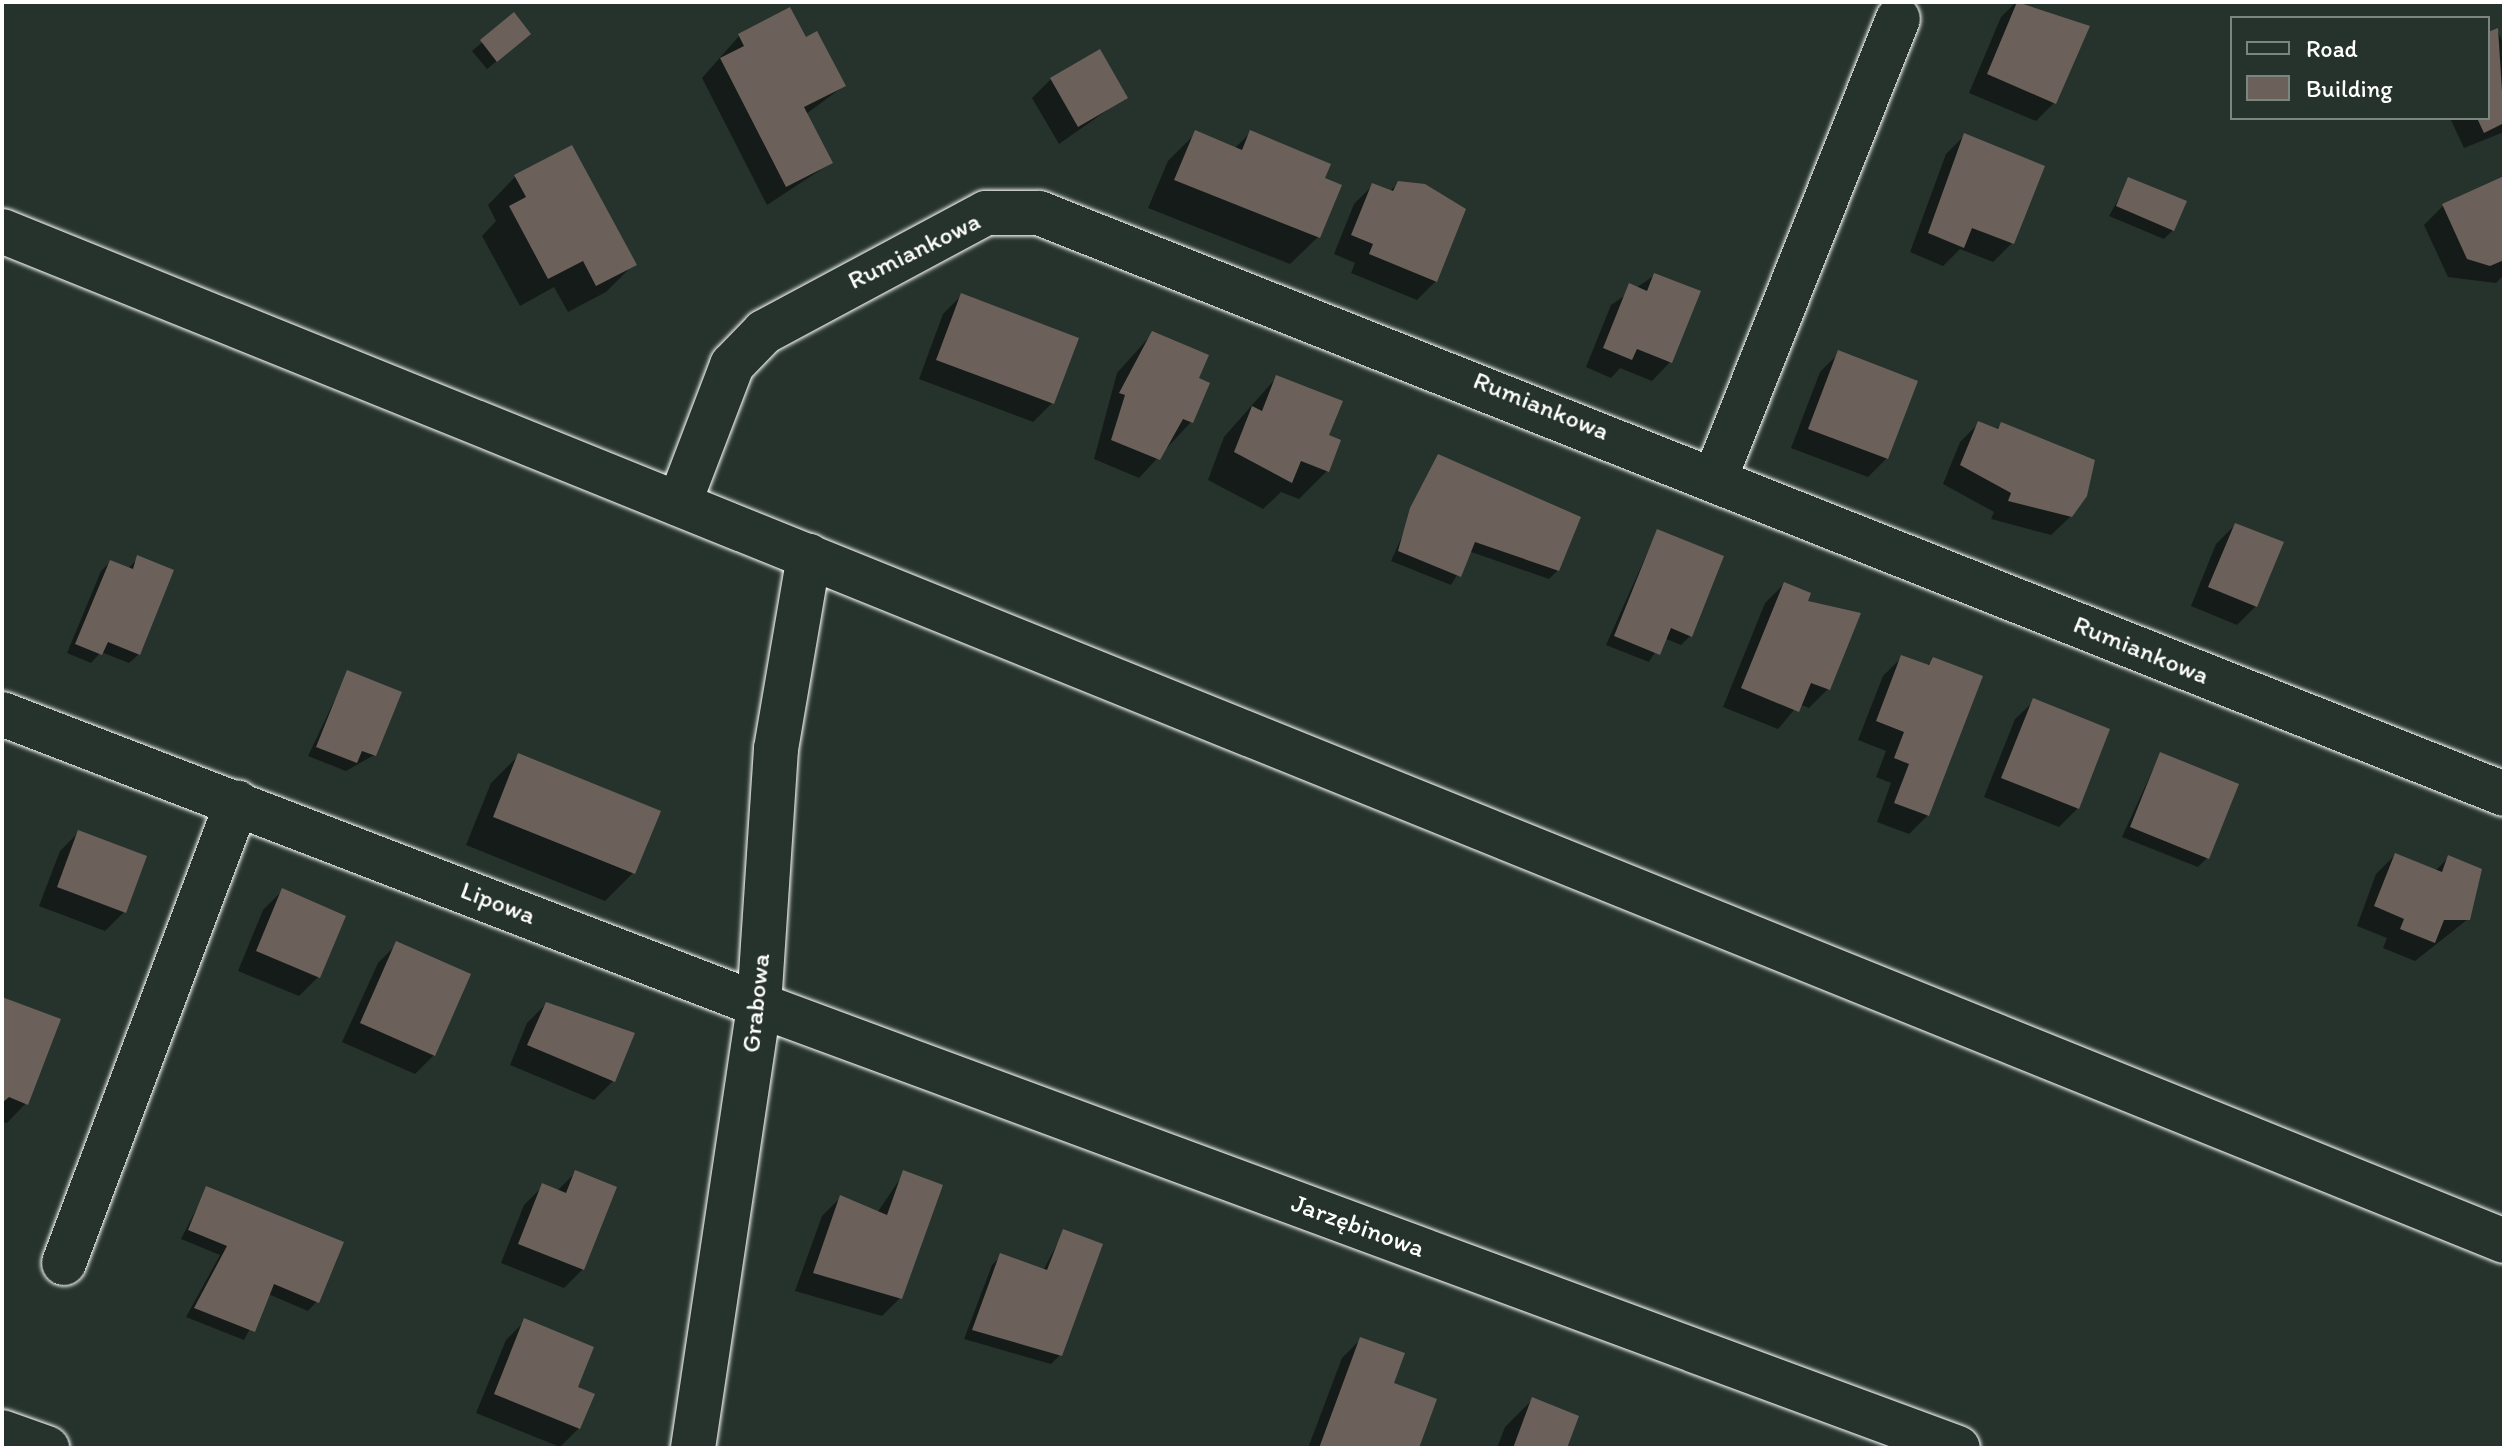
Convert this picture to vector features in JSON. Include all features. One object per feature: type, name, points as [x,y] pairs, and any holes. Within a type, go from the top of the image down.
[{"type":"street","points":[[1716,476],[1898,19]]},
{"type":"street","name":"Rumiankowa","points":[[679,504],[732,365],[764,332],[986,213],[1039,213],[1105,235],[1716,476],[2504,794]]},
{"type":"street","points":[[2,231],[2504,1241]]},
{"type":"street","name":"Grabowa","points":[[693,1448],[759,1005],[776,749],[809,556]]},
{"type":"street","name":"Lipowa","points":[[2,714],[759,1005]]},
{"type":"street","points":[[64,1263],[237,802]]},
{"type":"street","name":"Jarzębinowa","points":[[759,1005],[1958,1448]]},
{"type":"street","points":[[2,1432],[47,1448]]},
{"type":"building","points":[[2017,2],[2090,26],[2056,104],[1987,74]]},
{"type":"building","points":[[790,7],[806,37],[817,31],[846,86],[804,107],[833,163],[786,187],[720,58],[744,46],[738,34]]},
{"type":"building","points":[[514,12],[531,34],[497,62],[480,40]]},
{"type":"building","points":[[2498,28],[2504,123],[2484,133],[2478,120],[2490,120],[2490,31]]},
{"type":"building","points":[[1100,49],[1128,98],[1078,127],[1050,78]]},
{"type":"building","points":[[1195,130],[1242,150],[1250,130],[1331,164],[1325,178],[1342,185],[1320,238],[1174,180]]},
{"type":"building","points":[[1964,133],[2045,166],[2014,244],[1972,228],[1964,248],[1928,233]]},
{"type":"building","points":[[572,145],[637,265],[596,286],[583,261],[548,279],[509,206],[526,197],[514,175]]},
{"type":"building","points":[[2504,176],[2504,260],[2490,266],[2467,259],[2442,204]]},
{"type":"building","points":[[2128,177],[2187,201],[2174,231],[2116,206]]},
{"type":"building","points":[[1398,181],[1425,184],[1466,209],[1437,282],[1369,254],[1373,244],[1351,235],[1372,183],[1393,191]]},
{"type":"building","points":[[1654,273],[1701,291],[1672,363],[1637,349],[1632,360],[1603,348],[1629,283],[1647,291]]},
{"type":"building","points":[[961,293],[1079,338],[1054,404],[936,360]]},
{"type":"building","points":[[1152,331],[1209,355],[1199,378],[1210,383],[1193,423],[1183,419],[1160,460],[1111,440],[1125,395],[1119,393]]},
{"type":"building","points":[[1838,350],[1918,381],[1888,459],[1808,429]]},
{"type":"building","points":[[1276,375],[1343,401],[1329,435],[1341,440],[1329,472],[1301,461],[1292,483],[1234,452],[1252,406],[1262,411]]},
{"type":"building","points":[[1978,421],[1998,429],[2001,422],[2095,460],[2087,496],[2072,517],[2008,501],[2011,493],[1960,465]]},
{"type":"building","points":[[1438,454],[1581,517],[1559,571],[1475,542],[1461,577],[1398,551],[1410,508]]},
{"type":"building","points":[[2235,523],[2284,542],[2257,607],[2208,587]]},
{"type":"building","points":[[1657,529],[1724,556],[1692,637],[1671,628],[1660,655],[1614,636]]},
{"type":"building","points":[[137,555],[174,570],[140,655],[108,642],[102,655],[75,644],[110,560],[133,569]]},
{"type":"building","points":[[1784,582],[1811,593],[1808,601],[1861,613],[1830,690],[1811,683],[1799,712],[1741,688]]},
{"type":"building","points":[[1901,655],[1929,665],[1933,657],[1983,676],[1929,816],[1894,803],[1909,764],[1894,758],[1904,732],[1876,721]]},
{"type":"building","points":[[347,670],[402,692],[376,756],[362,751],[357,763],[316,747]]},
{"type":"building","points":[[2033,698],[2110,729],[2079,809],[2001,778]]},
{"type":"building","points":[[2160,752],[2239,784],[2209,859],[2130,827]]},
{"type":"building","points":[[518,753],[661,811],[635,874],[493,817]]},
{"type":"building","points":[[78,830],[147,856],[126,913],[57,887]]},
{"type":"building","points":[[2395,853],[2442,872],[2448,855],[2482,869],[2470,920],[2444,920],[2435,943],[2400,929],[2404,919],[2374,906]]},
{"type":"building","points":[[282,888],[346,916],[320,978],[256,951]]},
{"type":"building","points":[[396,941],[471,974],[435,1056],[360,1023]]},
{"type":"building","points":[[2,997],[61,1019],[28,1105],[9,1097],[2,1103]]},
{"type":"building","points":[[546,1002],[635,1033],[615,1082],[527,1045]]},
{"type":"building","points":[[575,1170],[617,1187],[584,1270],[518,1244],[542,1183],[566,1193]]},
{"type":"building","points":[[903,1170],[943,1185],[902,1299],[813,1273],[840,1195],[887,1215]]},
{"type":"building","points":[[206,1186],[344,1242],[319,1303],[274,1284],[255,1332],[194,1308],[227,1246],[188,1230]]},
{"type":"building","points":[[1063,1229],[1103,1244],[1062,1356],[972,1330],[1000,1253],[1047,1270]]},
{"type":"building","points":[[524,1318],[594,1347],[578,1387],[595,1394],[580,1429],[494,1394]]},
{"type":"building","points":[[1360,1337],[1405,1353],[1394,1383],[1437,1399],[1419,1448],[1319,1448]]},
{"type":"building","points":[[1532,1397],[1579,1416],[1567,1448],[1513,1448]]}]
